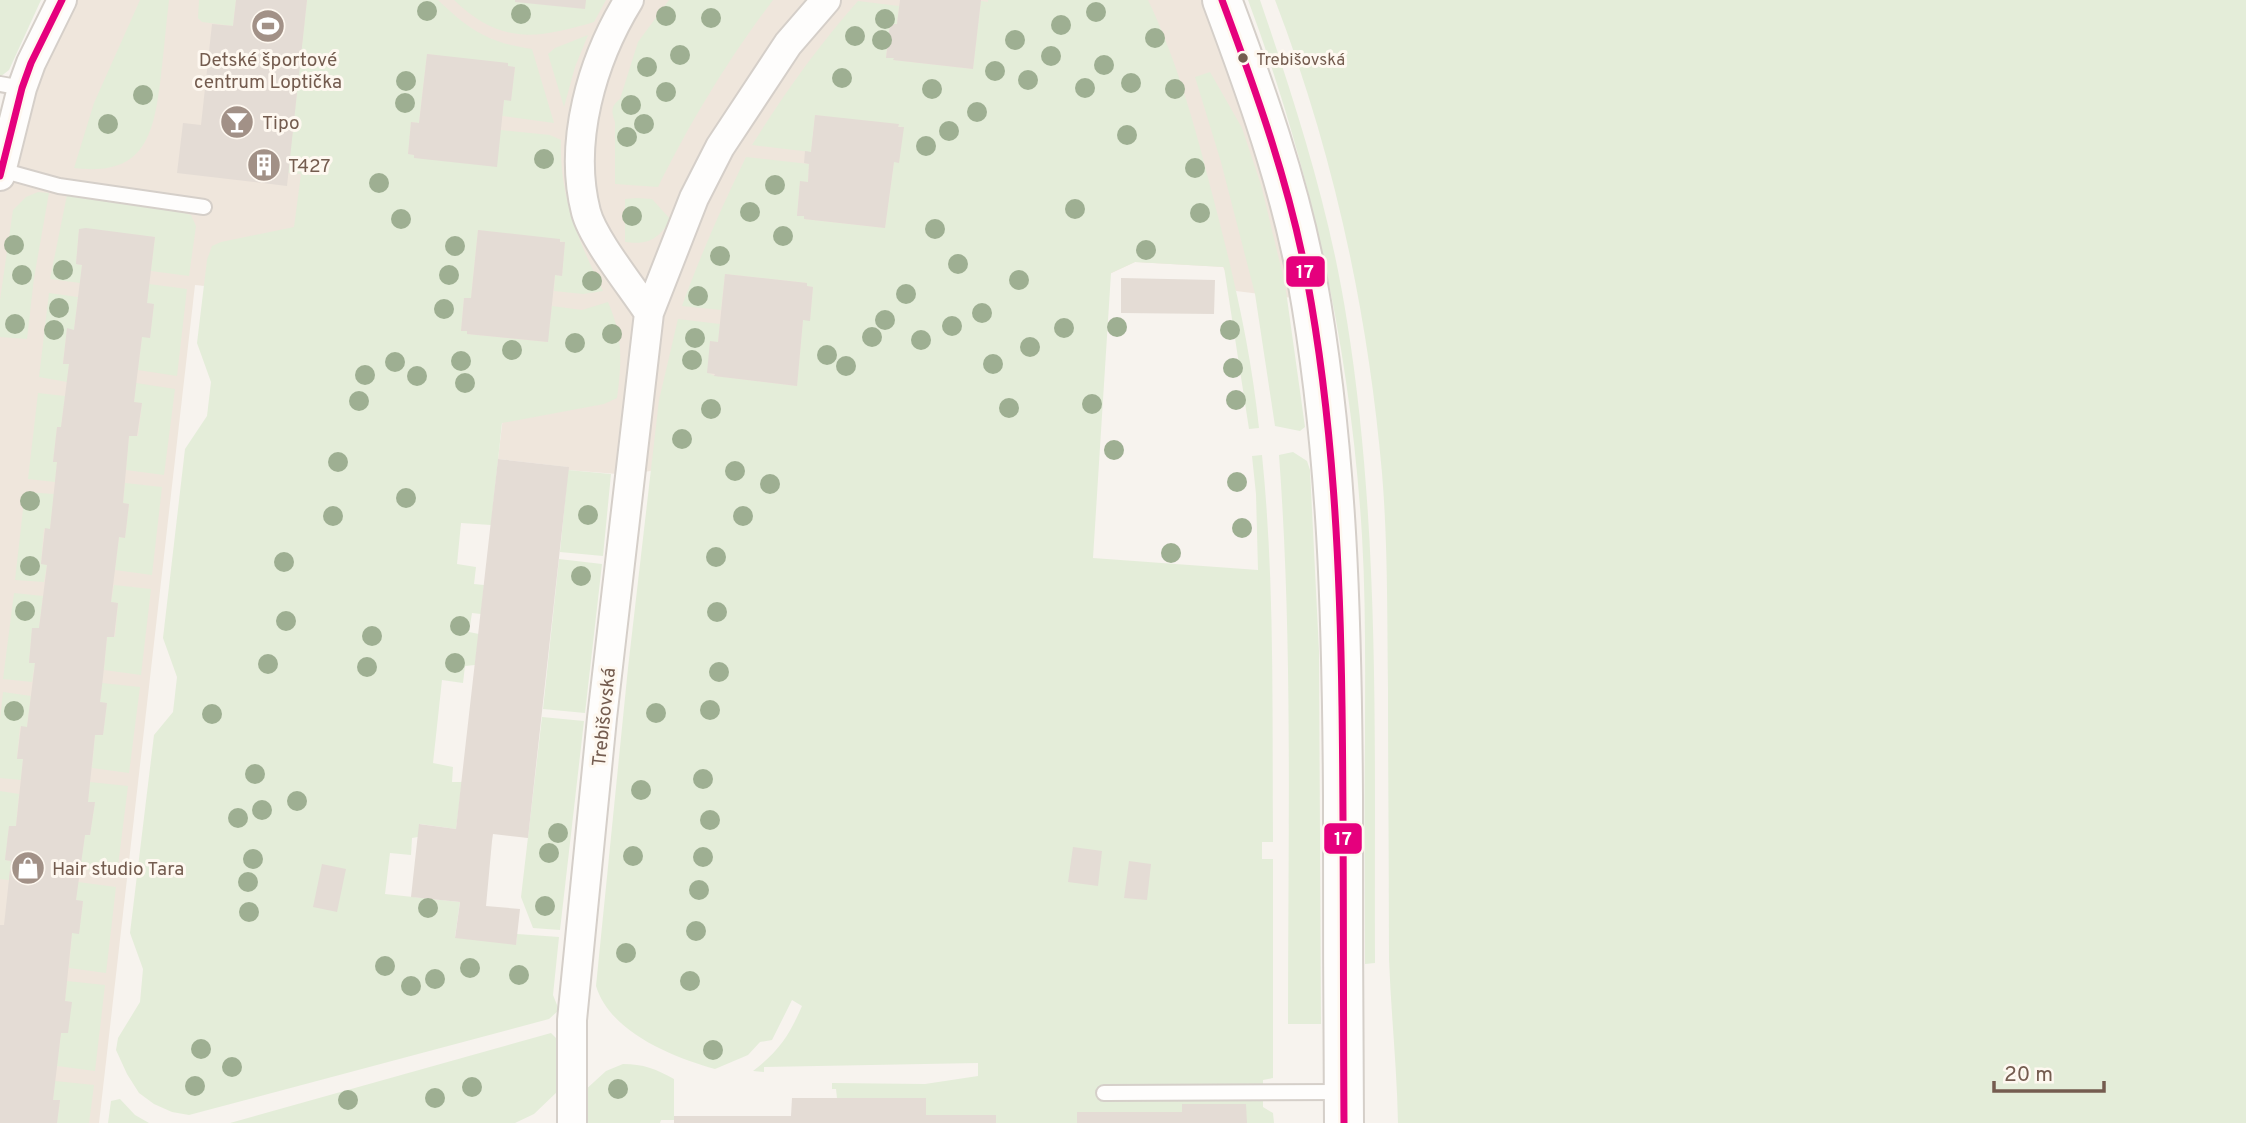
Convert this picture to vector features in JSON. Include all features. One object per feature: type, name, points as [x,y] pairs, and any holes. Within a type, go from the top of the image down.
[{"type":"street","points":[[1,173],[11,86],[31,63],[62,0]]},
{"type":"street","points":[[629,0],[600,60],[589,92],[582,134],[581,175],[586,212],[594,231],[649,313]]},
{"type":"street","name":"Trebišovská","points":[[572,1123],[574,996],[602,718],[649,313],[694,198],[720,147],[788,44],[826,0]]},
{"type":"street","points":[[1222,0],[1251,77],[1284,180],[1306,277],[1329,438],[1342,636],[1344,1108]]},
{"type":"lane","points":[[1,173],[59,186],[204,207]]},
{"type":"lane","points":[[1104,1093],[1344,1108]]},
{"type":"shaded area","points":[[62,0],[1221,0],[1310,300],[1236,291],[1223,267],[1135,262],[718,458],[629,475],[568,470],[568,467],[498,459],[505,400],[340,300],[195,285],[99,1123],[0,1123],[0,176]]},
{"type":"green space","points":[[0,0],[41,0],[9,70],[0,77]]},
{"type":"green space","points":[[140,0],[169,0],[155,116],[149,133],[142,147],[131,158],[117,166],[98,169],[74,168],[94,103]]},
{"type":"green space","points":[[199,0],[236,0],[233,26],[202,22],[198,18]]},
{"type":"green space","points":[[307,0],[438,0],[480,34],[532,49],[554,123],[502,116],[504,100],[511,100],[515,67],[427,54],[419,123],[411,122],[408,154],[414,155],[501,130],[550,135],[561,140],[563,180],[572,218],[603,291],[583,294],[554,291],[555,275],[562,276],[565,242],[478,230],[471,298],[464,298],[461,331],[467,331],[467,334],[547,342],[552,306],[582,310],[608,302],[619,338],[620,372],[617,398],[604,404],[502,423],[491,525],[461,523],[457,564],[476,567],[474,584],[484,585],[481,614],[472,613],[469,632],[479,634],[475,665],[465,666],[463,683],[442,680],[433,763],[453,767],[452,782],[462,782],[456,829],[420,824],[418,837],[412,838],[411,855],[390,853],[385,894],[460,902],[455,937],[516,944],[517,934],[559,937],[553,995],[559,1010],[549,1019],[189,1115],[172,1112],[139,1093],[116,1050],[118,1038],[140,1002],[143,969],[130,933],[154,735],[173,712],[177,677],[163,638],[185,449],[207,416],[211,382],[197,343],[207,260],[212,246],[221,242],[294,227],[301,174],[288,173]]},
{"type":"green space","points":[[454,0],[606,0],[594,22],[554,32],[520,34],[488,25]]},
{"type":"green space","points":[[669,0],[773,0],[711,91],[658,187],[615,184],[613,109],[620,99],[638,42]]},
{"type":"green space","points":[[1148,0],[1168,48],[1200,147],[1234,283],[1259,428],[1249,429],[1224,267],[1135,262],[1111,273],[1093,558],[1258,570],[1252,456],[1262,455],[1271,600],[1273,697],[1273,842],[1262,842],[1262,859],[1273,859],[1273,1078],[1263,1080],[1263,1107],[1273,1113],[1274,1123],[996,1123],[996,1115],[926,1115],[925,1098],[837,1098],[832,1083],[925,1084],[978,1076],[978,1063],[764,1067],[764,1072],[753,1071],[777,1050],[793,1026],[802,1006],[792,1000],[772,1040],[760,1042],[748,1055],[715,1069],[662,1050],[628,1029],[614,1017],[596,986],[628,668],[659,400],[678,319],[720,324],[718,342],[710,342],[708,373],[797,386],[803,320],[810,320],[813,287],[807,286],[807,283],[725,274],[721,310],[682,306],[697,268],[746,157],[809,164],[808,182],[800,182],[797,215],[804,216],[804,219],[885,228],[894,162],[899,162],[903,127],[815,115],[811,152],[752,145],[802,71],[858,1],[899,6],[897,24],[890,24],[886,57],[973,69],[981,1]]},
{"type":"green space","points":[[1248,0],[1260,0],[1311,159],[1340,280],[1358,401],[1371,561],[1375,722],[1375,963],[1365,964],[1364,587],[1357,467],[1349,399],[1325,264],[1309,197],[1271,65]]},
{"type":"green space","points":[[1275,0],[2246,0],[2246,1123],[1398,1123],[1389,959],[1386,554],[1376,413],[1357,292],[1331,174],[1296,57]]},
{"type":"green space","points":[[588,35],[575,67],[564,107],[548,54],[555,48]]},
{"type":"green space","points":[[1210,72],[1242,128],[1261,185],[1285,284],[1305,427],[1300,431],[1275,426],[1255,294],[1221,162],[1195,77]]},
{"type":"green space","points":[[38,192],[49,193],[34,278],[27,339],[0,337],[0,300],[13,210],[26,197]]},
{"type":"green space","points":[[67,195],[165,207],[191,215],[196,226],[189,276],[151,271],[155,237],[79,229],[76,264],[82,265],[80,283],[50,279]]},
{"type":"green space","points":[[625,199],[652,199],[671,220],[652,239],[625,242]]},
{"type":"green space","points":[[149,284],[187,289],[177,376],[138,370],[142,337],[150,337],[154,304],[147,303]]},
{"type":"green space","points":[[49,293],[78,297],[74,330],[67,329],[63,363],[69,364],[67,382],[39,377]]},
{"type":"green space","points":[[136,383],[175,389],[164,475],[126,470],[129,436],[138,436],[142,404],[134,402]]},
{"type":"green space","points":[[38,393],[65,396],[61,427],[57,427],[53,462],[57,462],[55,482],[28,479]]},
{"type":"green space","points":[[1293,452],[1307,461],[1310,470],[1319,651],[1321,1024],[1288,1024],[1288,668],[1279,455]]},
{"type":"green space","points":[[568,470],[611,474],[603,556],[560,552]]},
{"type":"green space","points":[[125,483],[162,487],[152,575],[115,570],[119,537],[125,538],[129,504],[123,503]]},
{"type":"green space","points":[[25,492],[54,494],[50,529],[44,529],[41,563],[47,565],[44,582],[15,580]]},
{"type":"green space","points":[[559,559],[602,564],[585,713],[543,709]]},
{"type":"green space","points":[[114,585],[151,589],[141,675],[104,670],[107,637],[115,637],[118,603],[111,602]]},
{"type":"green space","points":[[14,593],[43,596],[39,628],[32,629],[29,662],[35,663],[32,682],[3,679]]},
{"type":"green space","points":[[102,683],[140,687],[129,773],[92,768],[95,735],[103,735],[107,703],[100,702]]},
{"type":"green space","points":[[3,692],[31,696],[27,727],[20,727],[17,758],[23,759],[21,780],[0,778]]},
{"type":"green space","points":[[542,717],[584,721],[560,930],[533,928],[521,897]]},
{"type":"green space","points":[[90,782],[128,786],[117,874],[80,869],[85,835],[90,835],[95,802],[88,802]]},
{"type":"green space","points":[[0,791],[19,794],[16,826],[9,826],[5,860],[11,861],[9,880],[0,879]]},
{"type":"green space","points":[[78,882],[116,887],[106,973],[69,968],[72,933],[79,933],[83,902],[76,900]]},
{"type":"green space","points":[[67,981],[105,985],[95,1071],[57,1066],[61,1033],[68,1033],[71,1002],[65,1001]]},
{"type":"green space","points":[[551,1033],[559,1041],[558,1091],[534,1114],[515,1123],[230,1123]]},
{"type":"green space","points":[[623,1064],[649,1068],[674,1079],[674,1120],[661,1120],[660,1123],[583,1123],[583,1092],[606,1071]]},
{"type":"green space","points":[[55,1081],[94,1085],[89,1123],[57,1123],[60,1101],[53,1100]]},
{"type":"green space","points":[[120,1099],[135,1115],[149,1123],[108,1123],[111,1101]]},
{"type":"building","points":[[236,0],[307,0],[287,186],[177,173],[183,123],[201,125],[212,24],[233,26]]},
{"type":"building","points":[[515,0],[586,0],[585,9]]},
{"type":"building","points":[[900,0],[981,0],[973,69],[886,58],[890,24],[897,24]]},
{"type":"building","points":[[427,54],[508,63],[508,66],[515,67],[511,101],[504,100],[497,167],[414,158],[414,155],[408,154],[411,122],[419,123]]},
{"type":"building","points":[[815,115],[899,124],[898,127],[904,127],[899,163],[894,162],[885,228],[797,216],[800,181],[808,182],[809,164],[804,163],[805,151],[811,152]]},
{"type":"building","points":[[79,229],[155,237],[147,303],[154,304],[150,338],[142,337],[134,402],[142,403],[137,436],[129,436],[123,503],[129,504],[125,538],[119,537],[111,602],[118,603],[114,637],[107,637],[100,702],[107,703],[103,735],[95,735],[88,802],[95,802],[90,835],[85,835],[76,900],[83,901],[79,934],[72,933],[65,1001],[72,1002],[68,1033],[61,1033],[53,1100],[60,1100],[57,1123],[0,1123],[0,925],[4,925],[11,861],[5,860],[9,826],[16,826],[23,759],[17,759],[21,726],[27,727],[35,663],[29,663],[32,628],[39,628],[47,565],[41,564],[45,528],[50,529],[57,462],[53,462],[57,427],[61,427],[69,364],[63,364],[67,328],[74,330],[82,265],[76,264]]},
{"type":"building","points":[[478,230],[560,239],[560,242],[565,242],[562,276],[555,275],[548,342],[467,334],[467,331],[461,331],[464,298],[471,298]]},
{"type":"building","points":[[725,274],[807,283],[807,286],[813,287],[810,321],[803,320],[797,386],[707,373],[710,341],[718,342]]},
{"type":"building","points":[[1121,278],[1215,280],[1214,314],[1121,313]]},
{"type":"building","points":[[498,459],[569,467],[528,838],[493,834],[492,841],[486,906],[520,909],[516,945],[455,938],[460,902],[411,897],[419,824],[456,829]]},
{"type":"building","points":[[1073,847],[1102,851],[1098,886],[1068,882]]},
{"type":"building","points":[[1129,861],[1151,864],[1147,900],[1124,898]]},
{"type":"building","points":[[322,864],[346,869],[337,912],[313,907]]},
{"type":"building","points":[[792,1098],[926,1098],[926,1115],[996,1115],[996,1123],[674,1123],[674,1116],[791,1116]]},
{"type":"building","points":[[1182,1104],[1246,1104],[1247,1123],[1077,1123],[1077,1112],[1182,1112]]},
{"type":"transit line","name":"17","points":[[0,176],[22,88],[31,63],[62,0]]},
{"type":"transit line","name":"17","points":[[1222,0],[1270,138],[1300,243],[1316,332],[1329,438],[1341,652],[1344,1123]]},
{"type":"place","name":"Detské športové centrum Loptička","points":[[268,26]]},
{"type":"place","name":"Trebišovská","points":[[1243,58]]},
{"type":"place","name":"Tipo","points":[[237,122]]},
{"type":"place","name":"T427","points":[[264,165]]},
{"type":"place","name":"Hair studio Tara","points":[[28,868]]}]
